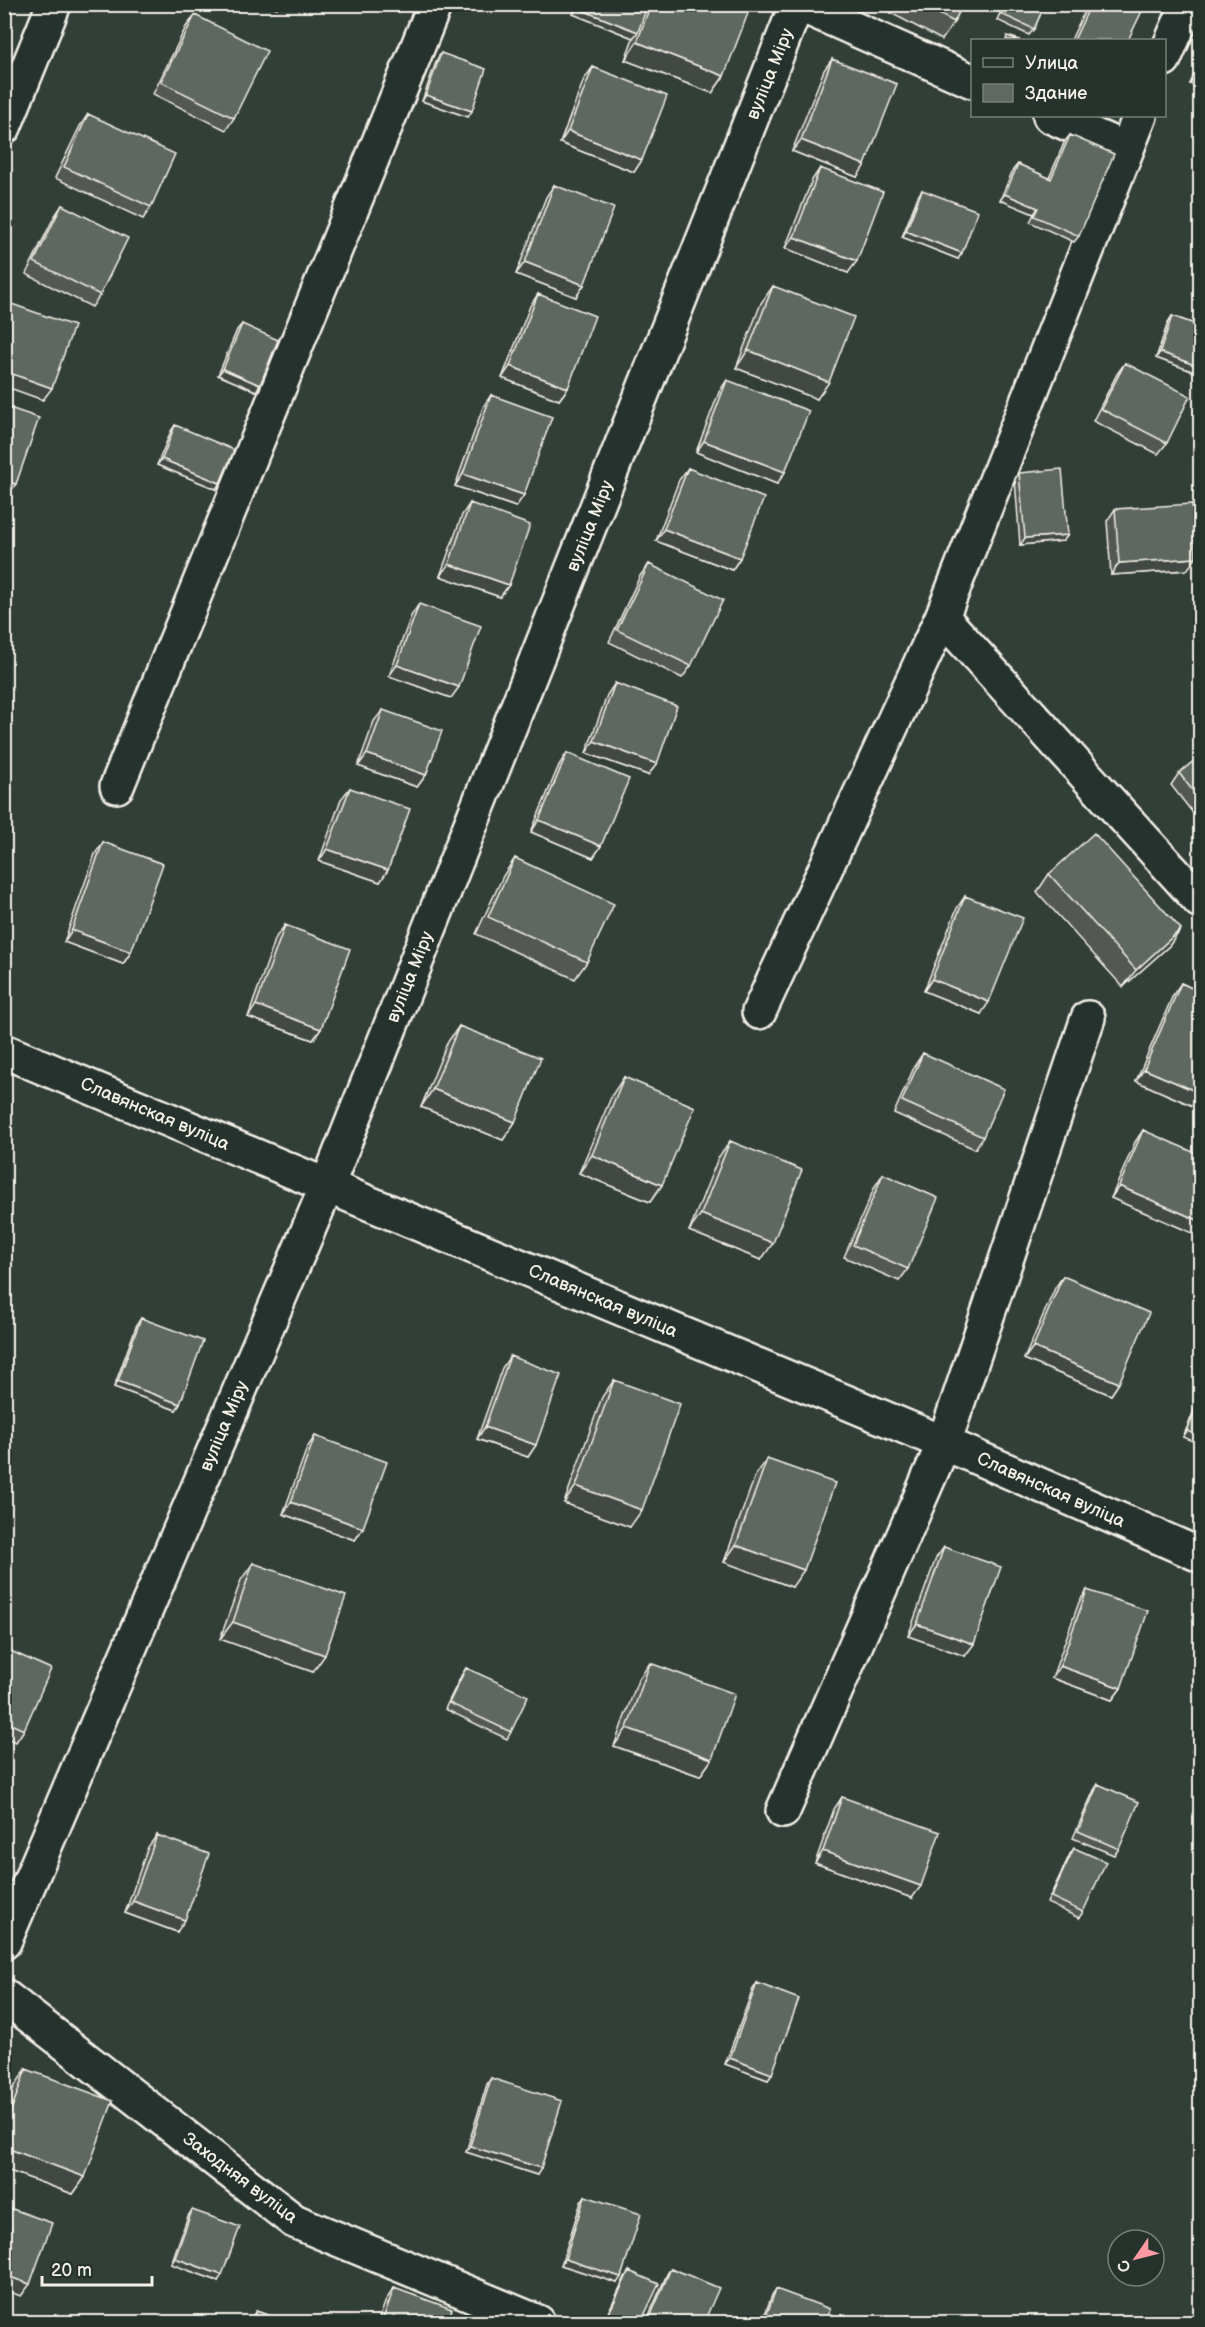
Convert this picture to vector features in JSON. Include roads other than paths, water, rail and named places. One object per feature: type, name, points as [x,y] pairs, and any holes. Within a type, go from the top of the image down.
[{"type":"street","points":[[4,127],[54,4]]},
{"type":"street","points":[[117,786],[435,4]]},
{"type":"street","points":[[798,4],[971,81]]},
{"type":"street","name":"вуліца Міру","points":[[4,1942],[327,1186],[798,4]]},
{"type":"street","points":[[1166,54],[1188,4]]},
{"type":"street","points":[[1052,117],[1125,149]]},
{"type":"street","points":[[759,1012],[942,617],[1140,117]]},
{"type":"street","points":[[942,617],[1200,901]]},
{"type":"street","points":[[783,1811],[944,1443],[1088,1018]]},
{"type":"street","name":"Славянская вуліца","points":[[4,1051],[944,1443],[1200,1555]]},
{"type":"street","name":"Заходняя вуліца","points":[[4,1996],[294,2221],[538,2322]]}]
